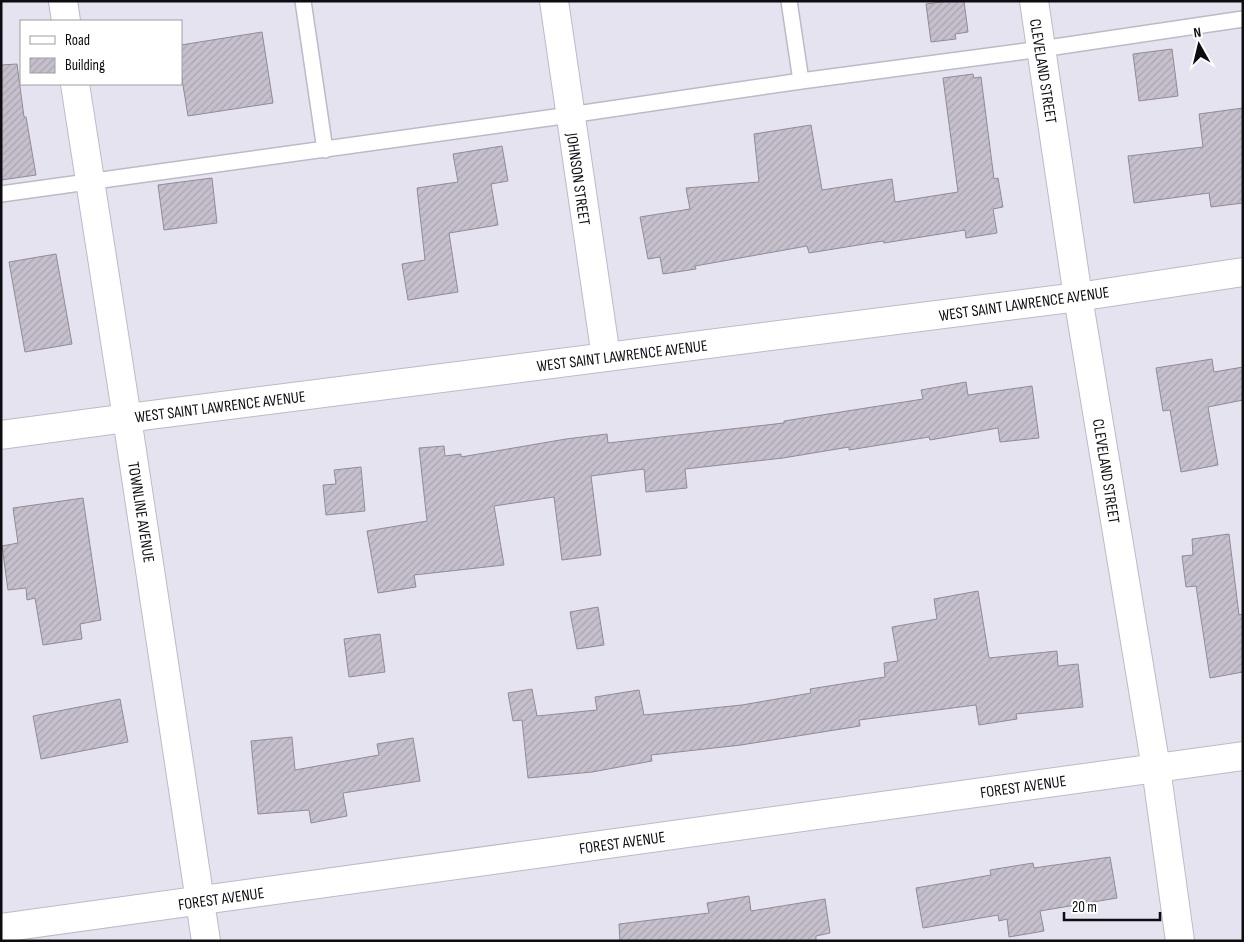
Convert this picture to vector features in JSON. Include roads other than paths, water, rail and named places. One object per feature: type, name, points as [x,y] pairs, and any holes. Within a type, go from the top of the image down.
[{"type":"street","points":[[63,1],[66,20]]},
{"type":"street","name":"JOHNSON STREET","points":[[554,1],[606,357]]},
{"type":"street","name":"CLEVELAND STREET","points":[[1034,1],[1078,297],[1156,768],[1180,941]]},
{"type":"street","name":"TOWNLINE AVENUE","points":[[75,85],[206,941]]},
{"type":"street","name":"WEST SAINT LAWRENCE AVENUE","points":[[1,435],[1078,297],[1243,272]]},
{"type":"street","name":"FOREST AVENUE","points":[[1,928],[1243,756]]},
{"type":"lane","points":[[303,1],[324,150]]},
{"type":"lane","points":[[789,1],[802,81]]},
{"type":"lane","points":[[1,194],[90,183],[1243,19]]}]
